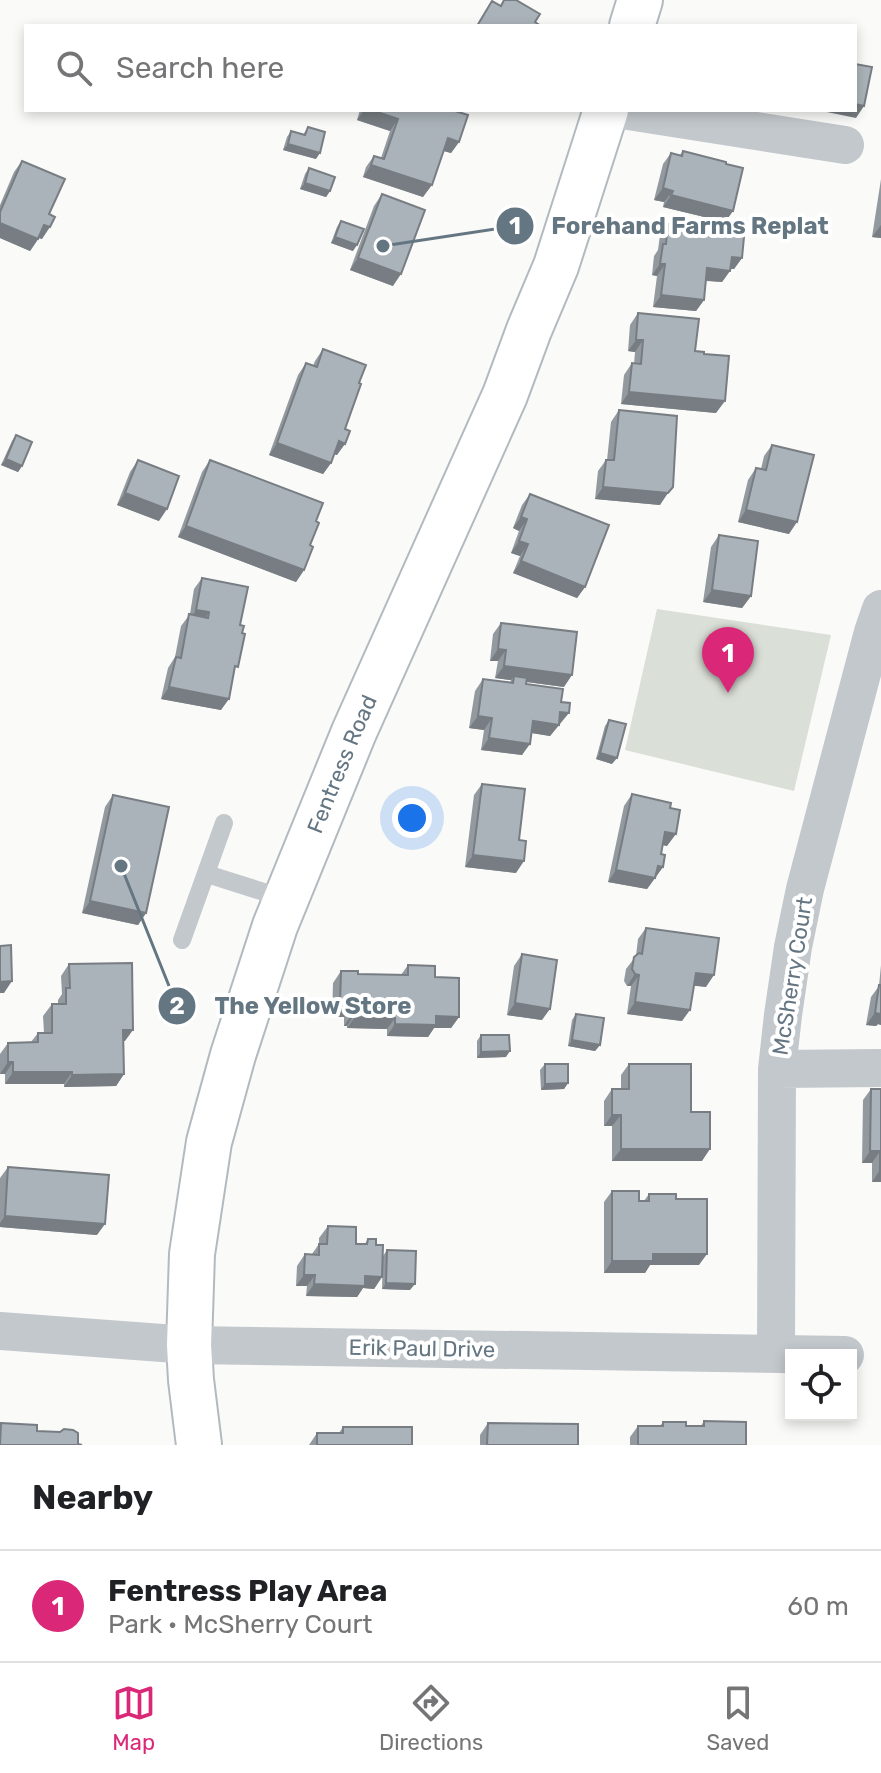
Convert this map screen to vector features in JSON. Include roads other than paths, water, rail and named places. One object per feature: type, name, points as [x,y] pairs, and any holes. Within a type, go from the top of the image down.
[{"type":"street","points":[[633,24],[640,0]]},
{"type":"street","name":"Fentress Road","points":[[199,1445],[189,1345],[192,1254],[209,1142],[233,1055],[275,926],[354,732],[505,395],[556,266],[605,112]]},
{"type":"street","points":[[635,112],[845,145]]},
{"type":"street","name":"McSherry Court","points":[[776,1353],[777,1069],[783,1015],[805,889],[881,609]]},
{"type":"street","points":[[777,1069],[881,1068]]},
{"type":"street","name":"Erik Paul Drive","points":[[0,1331],[189,1345],[785,1353]]},
{"type":"lane","points":[[182,940],[224,823]]},
{"type":"lane","points":[[207,874],[286,899]]},
{"type":"place","name":"Forehand Farms Replat","points":[[383,246]]},
{"type":"place","name":"Fentress Play Area","points":[[728,693]]},
{"type":"place","name":"The Yellow Store","points":[[121,866]]}]
